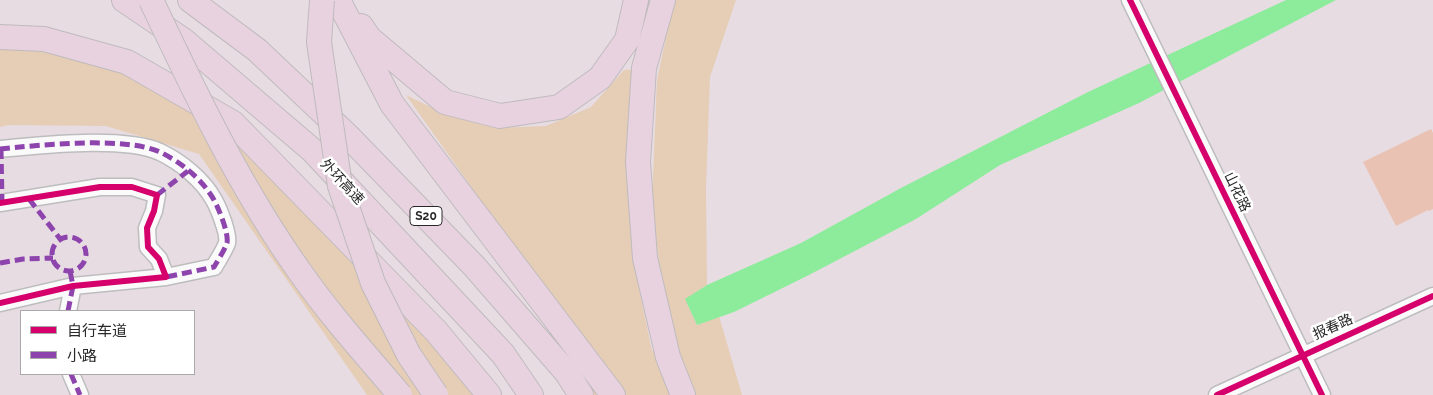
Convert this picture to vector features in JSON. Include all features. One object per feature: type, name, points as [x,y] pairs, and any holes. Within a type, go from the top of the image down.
[{"type":"highway","name":"外环高速","points":[[124,0],[183,40],[312,150],[504,354],[531,395]]},
{"type":"highway","points":[[151,0],[199,100],[242,181],[300,272],[400,395]]},
{"type":"highway","name":"S20","points":[[190,0],[257,50],[350,138],[474,266],[567,373],[581,395]]},
{"type":"highway","points":[[322,0],[319,42],[340,186],[373,283],[409,355],[436,395]]},
{"type":"highway","points":[[338,0],[392,104],[613,395]]},
{"type":"highway","points":[[344,0],[369,38],[445,102],[500,116],[559,107],[600,78],[627,40],[636,0]]},
{"type":"highway","points":[[662,0],[644,68],[638,162],[645,258],[668,357],[682,395]]},
{"type":"highway","points":[[0,37],[44,39],[127,62],[233,123],[436,331],[488,395]]},
{"type":"street","name":"山花路","points":[[1130,0],[1322,395]]},
{"type":"street","points":[[0,149],[98,143],[138,147],[160,152],[206,186],[220,211],[227,242],[214,267],[166,277],[73,286],[0,303]]},
{"type":"street","points":[[0,203],[100,187],[132,187],[157,195],[154,212],[147,228],[148,247],[159,259],[166,277]]},
{"type":"street","points":[[68,310],[73,286]]},
{"type":"street","name":"报春路","points":[[1216,395],[1433,296]]},
{"type":"street","points":[[71,375],[80,395]]},
{"type":"shaded area","points":[[674,0],[736,0],[710,77],[706,187],[707,285],[686,300],[697,325],[719,316],[742,395],[569,395],[609,373],[479,198],[406,95],[447,115],[495,128],[546,126],[591,107],[624,70],[638,69],[628,167],[636,274],[652,351],[675,338],[663,298],[652,202],[657,80]]},
{"type":"shaded area","points":[[1286,0],[1336,0],[1139,103],[1000,165],[916,219],[807,276],[734,312],[697,325],[685,299],[707,285],[801,243],[901,188],[1088,92]]},
{"type":"shaded area","points":[[0,45],[90,60],[155,85],[249,149],[416,321],[475,395],[367,395],[199,154],[106,126],[9,125],[0,127]]},
{"type":"shaded area","points":[[1431,129],[1433,133],[1433,209],[1396,226],[1363,162]]},
{"type":"marked path","points":[[0,149],[82,143],[125,144],[160,152],[183,166],[204,185],[214,200],[225,228],[227,243],[214,267],[166,277]]},
{"type":"marked path","points":[[1,149],[2,202]]},
{"type":"marked path","points":[[157,195],[188,171]]},
{"type":"marked path","points":[[29,199],[61,240]]},
{"type":"marked path","points":[[69,237],[81,242],[86,254],[81,266],[69,271],[57,266],[52,254],[57,242],[69,237]]},
{"type":"marked path","points":[[0,263],[23,259],[53,258]]},
{"type":"marked path","points":[[68,310],[73,286],[70,271]]},
{"type":"marked path","points":[[71,375],[80,395]]},
{"type":"cycle path","points":[[1130,0],[1322,395]]},
{"type":"cycle path","points":[[0,203],[100,187],[132,187],[157,195],[154,211],[147,228],[148,247],[159,259],[166,277],[73,286],[0,303]]},
{"type":"cycle path","points":[[1217,395],[1433,296]]}]
